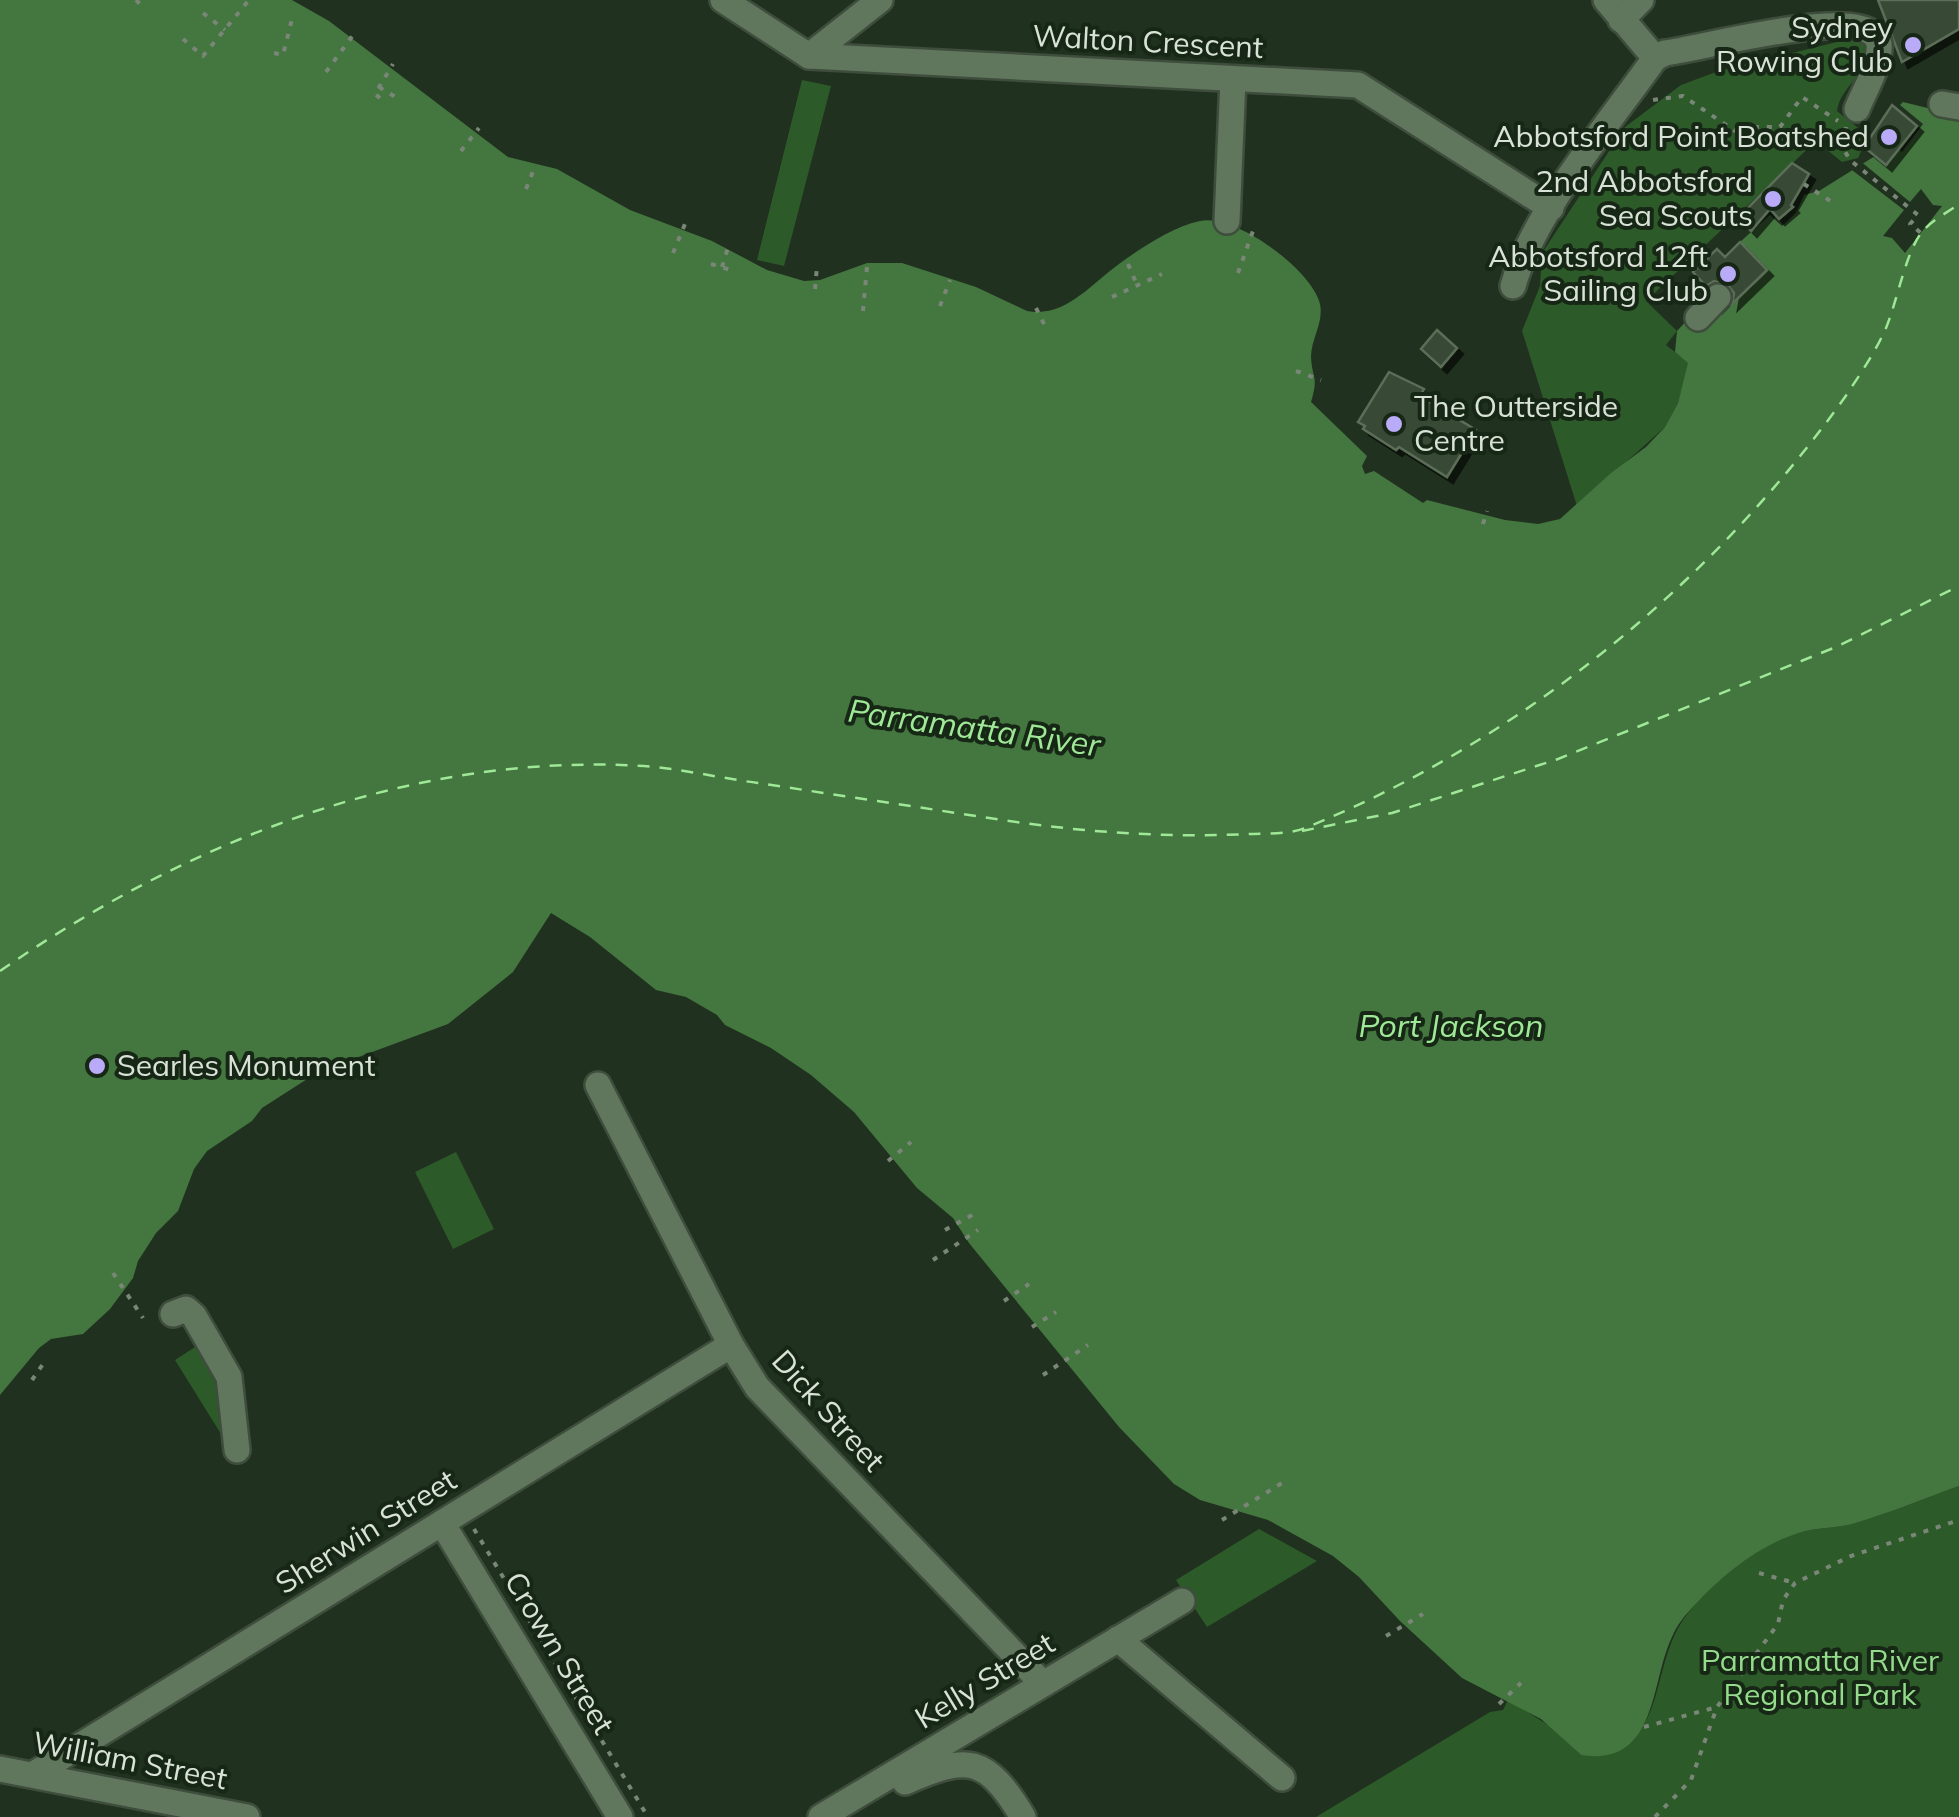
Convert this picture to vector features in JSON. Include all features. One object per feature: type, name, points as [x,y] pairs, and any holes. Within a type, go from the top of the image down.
[{"type":"street","name":"Walton Crescent","points":[[723,0],[809,56],[1358,86],[1550,208]]},
{"type":"street","points":[[809,56],[880,0]]},
{"type":"street","points":[[1641,0],[1614,10],[1655,58]]},
{"type":"street","points":[[1514,286],[1520,260],[1550,208],[1655,58],[1817,18],[1850,18],[1872,27],[1879,41],[1876,60],[1852,118]]},
{"type":"street","points":[[1227,221],[1232,79]]},
{"type":"street","points":[[1698,318],[1718,298]]},
{"type":"street","name":"Dick Street","points":[[598,1085],[731,1346],[757,1388],[1043,1684]]},
{"type":"street","points":[[174,1314],[186,1310],[194,1316],[229,1377],[236,1450]]},
{"type":"street","name":"Sherwin Street","points":[[34,1774],[731,1346]]},
{"type":"street","name":"Crown Street","points":[[442,1523],[620,1817]]},
{"type":"street","name":"Kelly Street","points":[[832,1810],[1182,1600]]},
{"type":"street","points":[[1118,1638],[1282,1778]]},
{"type":"street","points":[[832,1810],[934,1768],[965,1763],[1004,1784],[1023,1817]]},
{"type":"street","name":"William Street","points":[[0,1768],[247,1817]]},
{"type":"path","points":[[136,0],[143,7]]},
{"type":"path","points":[[183,39],[203,56],[249,0]]},
{"type":"path","points":[[203,13],[224,30]]},
{"type":"path","points":[[274,53],[284,55],[292,19]]},
{"type":"path","points":[[326,72],[354,35]]},
{"type":"path","points":[[380,98],[374,94],[393,64]]},
{"type":"path","points":[[379,87],[397,98]]},
{"type":"path","points":[[1643,102],[1683,96],[1744,137],[1757,127],[1780,127],[1802,97],[1825,112]]},
{"type":"path","points":[[1852,118],[1843,148],[1850,160],[1918,215],[1910,224],[1921,233]]},
{"type":"path","points":[[461,151],[479,128]]},
{"type":"path","points":[[526,190],[534,168]]},
{"type":"path","points":[[1804,184],[1832,202]]},
{"type":"path","points":[[673,253],[684,224]]},
{"type":"path","points":[[1238,273],[1254,228]]},
{"type":"path","points":[[722,268],[729,244]]},
{"type":"path","points":[[711,264],[734,271]]},
{"type":"path","points":[[1128,264],[1138,285]]},
{"type":"path","points":[[815,289],[817,266]]},
{"type":"path","points":[[863,311],[867,267]]},
{"type":"path","points":[[1112,296],[1162,274]]},
{"type":"path","points":[[940,306],[950,280]]},
{"type":"path","points":[[1036,308],[1045,326]]},
{"type":"path","points":[[1296,371],[1321,380]]},
{"type":"path","points":[[1484,524],[1487,511]]},
{"type":"path","points":[[888,1161],[911,1142]]},
{"type":"path","points":[[945,1230],[976,1213]]},
{"type":"path","points":[[932,1260],[978,1230]]},
{"type":"path","points":[[113,1273],[143,1318]]},
{"type":"path","points":[[1004,1301],[1029,1284]]},
{"type":"path","points":[[1032,1327],[1056,1312]]},
{"type":"path","points":[[1043,1376],[1088,1345]]},
{"type":"path","points":[[32,1380],[44,1361]]},
{"type":"path","points":[[1222,1520],[1282,1483]]},
{"type":"path","points":[[1655,1817],[1691,1780],[1717,1707],[1778,1624],[1783,1600],[1795,1583],[1851,1556],[1959,1520]]},
{"type":"path","name":"Crown Street","points":[[474,1529],[648,1817]]},
{"type":"path","points":[[1758,1573],[1795,1583]]},
{"type":"path","points":[[1386,1636],[1423,1614]]},
{"type":"path","points":[[1500,1704],[1521,1683]]},
{"type":"path","points":[[1644,1727],[1717,1707]]},
{"type":"green space","points":[[1853,38],[1863,41],[1868,60],[1837,111],[1868,136],[1858,158],[1842,162],[1816,141],[1646,301],[1677,331],[1666,345],[1689,363],[1678,403],[1665,427],[1577,506],[1522,331],[1540,286],[1542,253],[1625,127],[1681,85],[1716,72]]},
{"type":"green space","points":[[802,80],[831,86],[784,266],[757,260]]},
{"type":"green space","points":[[456,1152],[494,1229],[453,1249],[415,1172]]},
{"type":"green space","points":[[203,1342],[228,1386],[231,1450],[175,1360]]},
{"type":"green space","name":"Parramatta River Regional Park","points":[[1959,1486],[1959,1817],[1316,1817],[1490,1712],[1503,1710],[1508,1700],[1548,1725],[1581,1755],[1611,1751],[1631,1740],[1644,1723],[1676,1633],[1689,1612],[1742,1562],[1789,1536],[1853,1524]]},
{"type":"green space","points":[[1259,1529],[1317,1561],[1207,1627],[1176,1580]]},
{"type":"water","name":"Port Jackson","points":[[0,0],[292,0],[329,21],[508,157],[557,169],[630,210],[712,241],[767,270],[804,281],[820,280],[867,263],[902,263],[976,287],[1027,311],[1041,312],[1065,305],[1137,251],[1179,228],[1200,221],[1232,226],[1288,261],[1314,290],[1321,311],[1312,350],[1315,382],[1311,402],[1367,456],[1362,466],[1365,474],[1374,471],[1423,503],[1427,500],[1505,520],[1538,524],[1560,519],[1665,427],[1678,403],[1688,363],[1675,352],[1677,331],[1706,300],[1722,315],[1766,270],[1740,242],[1770,215],[1782,226],[1796,213],[1804,195],[1819,191],[1875,156],[1886,165],[1898,149],[1902,152],[1923,124],[1900,105],[1903,102],[1959,113],[1959,1486],[1853,1524],[1790,1536],[1745,1560],[1706,1594],[1676,1628],[1638,1735],[1625,1748],[1606,1755],[1581,1755],[1541,1719],[1462,1678],[1333,1556],[1268,1520],[1200,1500],[1174,1484],[1119,1427],[969,1243],[953,1218],[917,1188],[854,1112],[811,1075],[771,1048],[725,1025],[717,1015],[686,997],[656,990],[590,937],[551,913],[513,972],[448,1024],[318,1072],[262,1108],[252,1121],[207,1151],[194,1169],[178,1211],[156,1233],[138,1261],[133,1278],[110,1309],[83,1334],[51,1339],[39,1348],[0,1395]]},
{"type":"pier","points":[[1859,160],[1910,202],[1921,189],[1933,205],[1942,206],[1905,253],[1892,238],[1883,236],[1904,210],[1848,167]]},
{"type":"building","name":"Sydney Rowing Club","points":[[1878,0],[1959,0],[1959,29],[1902,62]]},
{"type":"building","name":"Abbotsford Point Boatshed","points":[[1892,105],[1917,126],[1886,165],[1864,147]]},
{"type":"building","name":"2nd Abbotsford Sea Scouts","points":[[1792,163],[1809,174],[1793,207],[1779,219],[1770,209],[1751,231],[1738,218]]},
{"type":"building","name":"Abbotsford 12ft Sailing Club","points":[[1740,242],[1767,270],[1732,304],[1734,293],[1728,285],[1714,281],[1706,286],[1693,272],[1717,249],[1725,257]]},
{"type":"building","points":[[1437,330],[1457,348],[1441,367],[1421,349]]},
{"type":"building","name":"The Outterside Centre","points":[[1389,372],[1424,389],[1420,396],[1476,430],[1447,477],[1399,447],[1396,450],[1358,422]]},
{"type":"ferry route","points":[[0,971],[72,924],[225,845],[306,814],[388,790],[472,774],[557,765],[644,766],[1090,831],[1216,835],[1284,833],[1305,828],[1461,751],[1605,651],[1672,593],[1734,532],[1845,397],[1886,328],[1916,241],[1930,224],[1959,204]]},
{"type":"ferry route","points":[[1302,831],[1392,813],[1558,759],[1836,647],[1959,586]]},
{"type":"place","name":"Sydney Rowing Club","points":[[1913,45]]},
{"type":"place","name":"Abbotsford Point Boatshed","points":[[1889,137]]},
{"type":"place","name":"2nd Abbotsford Sea Scouts","points":[[1773,199]]},
{"type":"place","name":"Abbotsford 12ft Sailing Club","points":[[1728,274]]},
{"type":"place","name":"The Outterside Centre","points":[[1394,424]]},
{"type":"place","name":"Searles Monument","points":[[97,1066]]},
{"type":"water label","name":"Parramatta River","points":[[974,728]]}]
